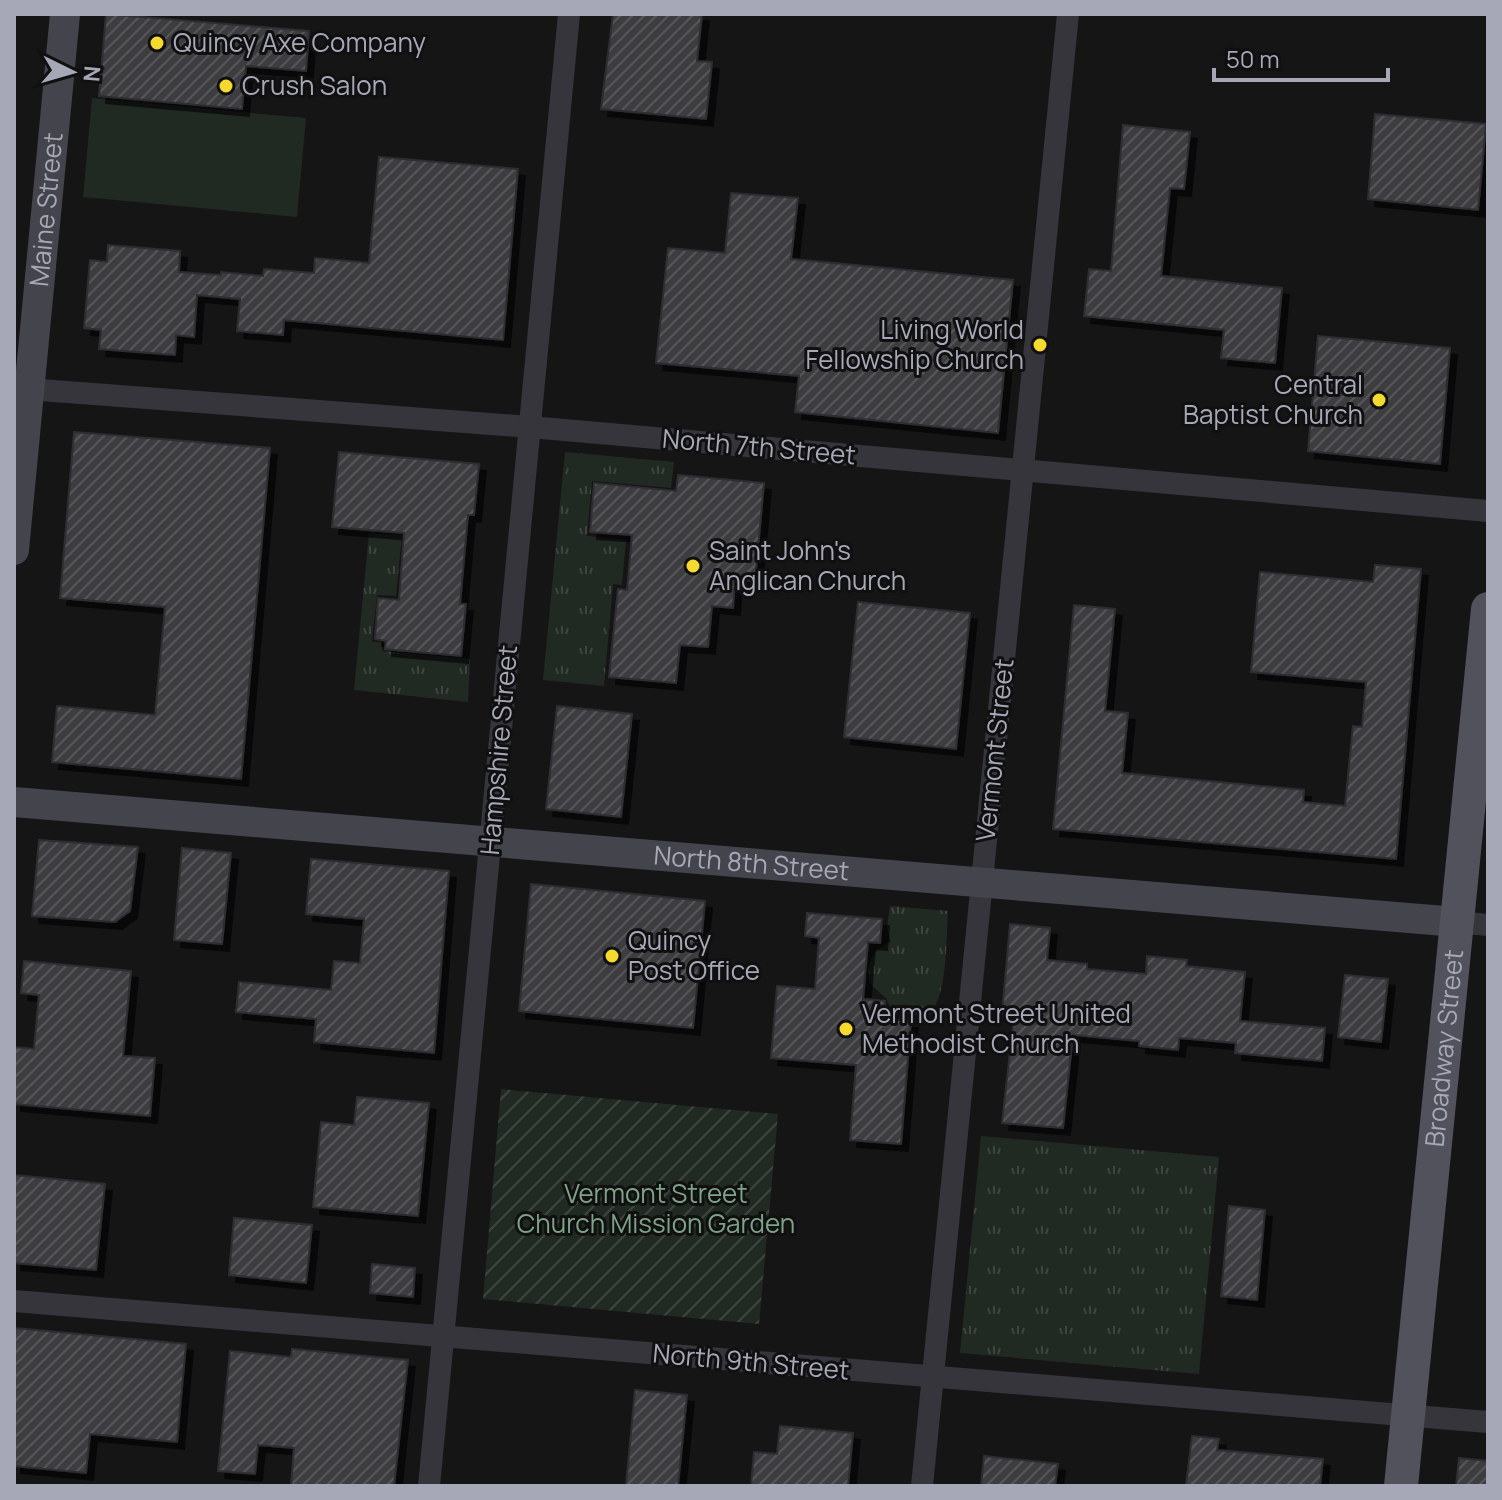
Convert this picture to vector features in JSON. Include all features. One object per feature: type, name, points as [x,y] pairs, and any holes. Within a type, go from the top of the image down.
[{"type":"main road","name":"Broadway Street","points":[[1401,1486],[1472,924],[1488,609]]},
{"type":"street","name":"Maine Street","points":[[14,550],[22,389],[65,14]]},
{"type":"street","name":"Hampshire Street","points":[[429,1486],[569,14]]},
{"type":"street","name":"Vermont Street","points":[[922,1486],[1068,14]]},
{"type":"street","name":"North 7th Street","points":[[22,389],[530,427],[1488,511]]},
{"type":"street","name":"North 8th Street","points":[[14,802],[1472,924]]},
{"type":"street","name":"North 9th Street","points":[[14,1301],[1488,1422]]},
{"type":"green space","points":[[92,98],[306,118],[297,217],[83,197]]},
{"type":"green space","points":[[565,452],[674,462],[671,488],[592,481],[587,536],[626,540],[622,585],[613,584],[604,686],[543,680]]},
{"type":"green space","points":[[369,533],[402,535],[396,596],[377,595],[372,641],[382,643],[382,651],[470,659],[468,702],[354,690]]},
{"type":"green space","points":[[890,906],[948,911],[942,983],[934,1009],[927,1017],[892,1011],[886,998],[870,984],[872,958],[891,942],[887,927]]},
{"type":"green space","name":"Vermont Street Church Mission Garden","points":[[501,1089],[778,1114],[759,1324],[483,1299]]},
{"type":"green space","points":[[981,1136],[1219,1157],[1199,1374],[960,1353]]},
{"type":"building","name":"Quincy Axe Company","points":[[106,14],[309,31],[306,71],[246,66],[242,109],[99,96]]},
{"type":"building","points":[[613,14],[702,14],[697,61],[712,62],[706,119],[601,109]]},
{"type":"building","points":[[1375,114],[1486,124],[1478,210],[1368,199]]},
{"type":"building","points":[[1123,125],[1190,132],[1184,189],[1170,188],[1161,276],[1282,288],[1275,363],[1221,358],[1224,330],[1084,316],[1089,269],[1111,271]]},
{"type":"building","points":[[379,157],[518,169],[503,340],[284,320],[283,335],[237,331],[240,299],[197,295],[194,337],[176,335],[175,355],[99,349],[101,330],[84,328],[90,260],[107,262],[108,245],[180,251],[179,272],[221,275],[221,272],[263,276],[264,269],[314,273],[315,258],[369,263]]},
{"type":"building","points":[[731,193],[798,198],[791,259],[1013,280],[998,433],[795,412],[799,376],[656,363],[668,248],[725,253]]},
{"type":"building","name":"Central Baptist Church","points":[[1318,336],[1450,348],[1440,464],[1308,451]]},
{"type":"building","points":[[74,432],[270,448],[241,779],[52,762],[57,706],[155,715],[165,607],[60,598]]},
{"type":"building","points":[[339,452],[479,464],[474,515],[468,515],[460,604],[466,604],[461,656],[385,649],[386,641],[375,639],[378,598],[399,600],[404,533],[332,527]]},
{"type":"building","name":"Saint John's Anglican Church","points":[[678,475],[764,483],[755,581],[735,580],[733,608],[712,606],[708,647],[680,645],[676,683],[609,677],[618,589],[627,590],[632,535],[590,532],[594,483],[676,491]]},
{"type":"building","points":[[1375,565],[1421,569],[1396,859],[1053,829],[1074,605],[1115,609],[1105,711],[1128,713],[1122,773],[1304,790],[1303,802],[1345,806],[1353,726],[1362,727],[1366,682],[1251,672],[1260,572],[1373,582]]},
{"type":"building","points":[[858,602],[970,613],[956,749],[844,737]]},
{"type":"building","points":[[557,706],[632,714],[621,817],[546,809]]},
{"type":"building","points":[[39,840],[138,847],[130,911],[115,922],[32,916]]},
{"type":"building","points":[[182,848],[231,853],[222,944],[174,940]]},
{"type":"building","points":[[311,859],[449,871],[434,1053],[314,1042],[316,1019],[236,1012],[239,982],[331,990],[334,961],[360,963],[364,919],[306,914]]},
{"type":"building","name":"Quincy Post Office","points":[[531,884],[705,901],[693,1028],[519,1011]]},
{"type":"building","name":"Vermont Street United Methodist Church","points":[[807,913],[882,919],[880,943],[868,942],[863,999],[885,1001],[884,1019],[911,1021],[901,1144],[850,1140],[856,1065],[771,1058],[777,986],[815,989],[819,938],[805,936]]},
{"type":"building","points":[[1010,924],[1050,928],[1047,960],[1087,964],[1087,969],[1146,974],[1147,956],[1187,960],[1186,966],[1245,972],[1240,1021],[1325,1028],[1322,1061],[1235,1053],[1236,1043],[1179,1038],[1178,1050],[1139,1046],[1139,1041],[1073,1035],[1063,1128],[1002,1123],[1014,1016],[1002,1014]]},
{"type":"building","points":[[24,961],[131,971],[123,1056],[155,1058],[150,1116],[14,1104],[14,1047],[34,1049],[39,995],[21,993]]},
{"type":"building","points":[[1345,975],[1388,979],[1381,1042],[1338,1037]]},
{"type":"building","points":[[357,1097],[429,1103],[418,1216],[313,1207],[321,1122],[354,1125]]},
{"type":"building","points":[[14,1175],[105,1184],[96,1270],[14,1263]]},
{"type":"building","points":[[1229,1206],[1265,1210],[1257,1300],[1221,1296]]},
{"type":"building","points":[[234,1218],[312,1225],[306,1283],[229,1275]]},
{"type":"building","points":[[372,1264],[415,1268],[413,1297],[370,1293]]},
{"type":"building","points":[[14,1328],[186,1344],[177,1442],[90,1434],[86,1473],[14,1466]]},
{"type":"building","points":[[292,1349],[408,1360],[394,1486],[291,1486],[294,1448],[258,1445],[255,1474],[218,1471],[230,1351],[291,1357]]},
{"type":"building","points":[[635,1390],[687,1395],[678,1486],[626,1486]]},
{"type":"building","points":[[780,1426],[853,1433],[848,1486],[751,1486],[754,1452],[777,1454]]},
{"type":"building","points":[[1192,1436],[1219,1439],[1217,1450],[1323,1459],[1320,1486],[1186,1486]]},
{"type":"building","points":[[984,1456],[1058,1464],[1055,1486],[981,1486]]},
{"type":"building","points":[[1459,1458],[1488,1461],[1488,1486],[1456,1486]]},
{"type":"place","name":"Quincy Axe Company","points":[[157,43]]},
{"type":"place","name":"Crush Salon","points":[[226,86]]},
{"type":"place","name":"Living World Fellowship Church","points":[[1040,345]]},
{"type":"place","name":"Central Baptist Church","points":[[1379,400]]},
{"type":"place","name":"Saint John's Anglican Church","points":[[693,566]]},
{"type":"place","name":"Quincy Post Office","points":[[612,956]]},
{"type":"place","name":"Vermont Street United Methodist Church","points":[[846,1029]]}]
